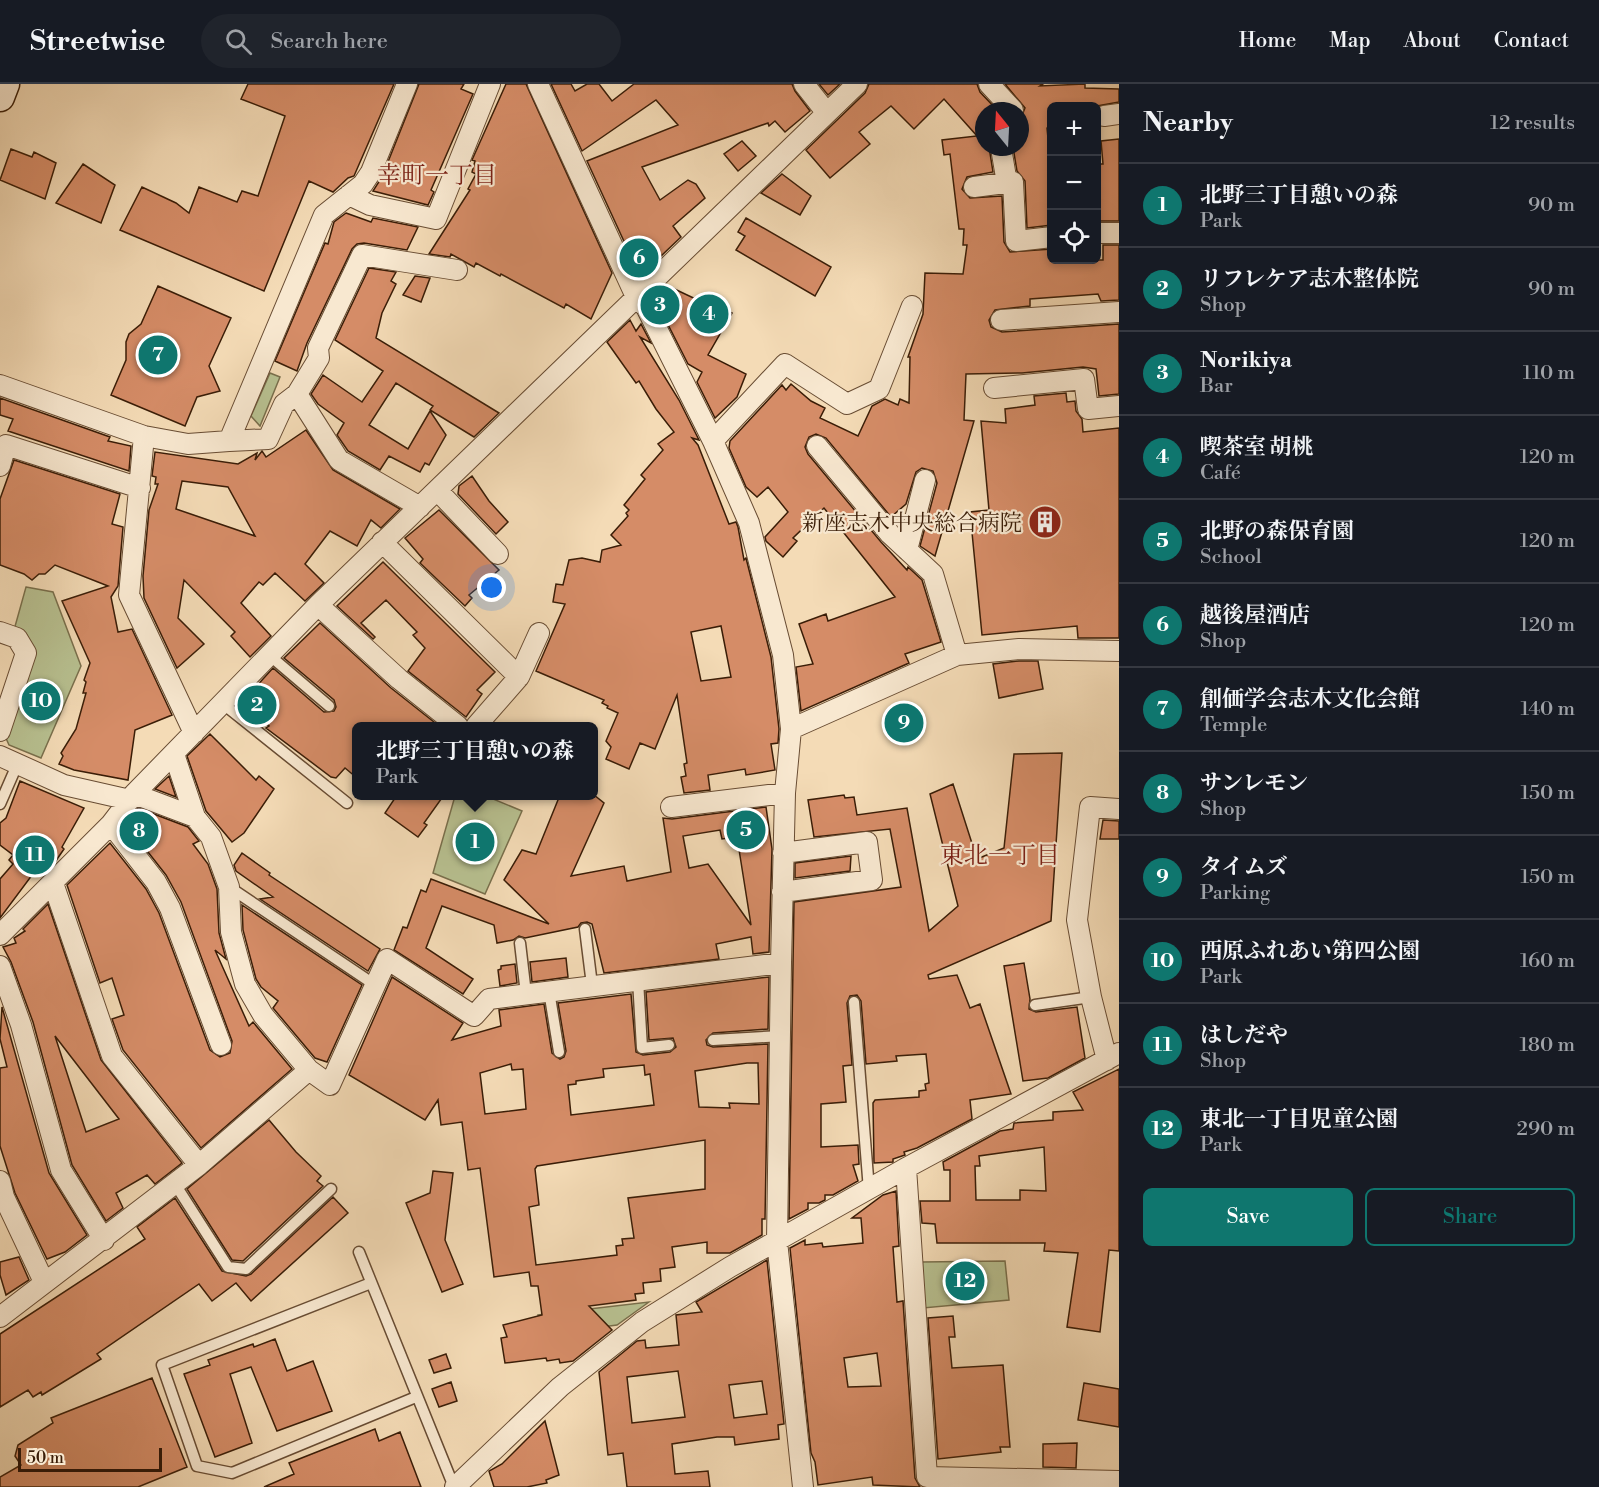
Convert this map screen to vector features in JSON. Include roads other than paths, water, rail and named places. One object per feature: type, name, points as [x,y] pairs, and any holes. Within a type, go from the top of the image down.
[{"type":"main road","points":[[0,97],[5,84]]},
{"type":"street","points":[[229,441],[324,215],[349,195],[371,172],[407,84]]},
{"type":"street","points":[[349,195],[370,205],[436,219],[490,84]]},
{"type":"street","points":[[538,84],[637,298],[646,307],[713,441],[749,523],[783,655],[791,729],[785,793],[783,853],[782,1036],[777,1241],[803,1487]]},
{"type":"street","points":[[804,84],[826,112]]},
{"type":"street","points":[[2,928],[53,883],[111,824],[132,797],[318,605],[857,84]]},
{"type":"street","points":[[989,84],[1006,102]]},
{"type":"street","points":[[1002,156],[1007,183]]},
{"type":"street","points":[[974,187],[1013,182],[1016,241],[1047,238]]},
{"type":"street","points":[[1101,233],[1119,233]]},
{"type":"street","points":[[0,385],[144,436],[188,444],[268,439],[284,404],[297,394],[319,358],[318,348],[362,255],[456,270]]},
{"type":"street","points":[[713,441],[785,364],[847,404],[879,389],[912,306]]},
{"type":"street","points":[[1001,320],[1119,312]]},
{"type":"street","points":[[994,388],[1084,379],[1088,409],[1119,406]]},
{"type":"street","points":[[297,394],[339,460],[420,507]]},
{"type":"street","points":[[144,436],[129,595],[194,733]]},
{"type":"street","points":[[0,466],[6,446],[140,488]]},
{"type":"street","points":[[818,446],[890,534],[933,574],[957,655]]},
{"type":"street","points":[[908,550],[925,480]]},
{"type":"street","points":[[437,490],[498,554]]},
{"type":"street","points":[[382,542],[519,677]]},
{"type":"street","points":[[318,605],[399,679],[453,722]]},
{"type":"street","points":[[0,632],[17,638],[26,653],[0,731]]},
{"type":"street","points":[[480,722],[519,677],[539,633]]},
{"type":"street","points":[[791,729],[957,655],[1019,649],[1119,651]]},
{"type":"street","points":[[174,754],[195,817],[211,837],[229,887],[231,932],[245,984],[263,1014],[309,1070],[330,1085],[387,959],[474,1016],[489,999],[781,963]]},
{"type":"street","points":[[8,761],[64,785],[132,797],[195,817]]},
{"type":"street","points":[[671,807],[785,793]]},
{"type":"street","points":[[455,1487],[560,1387],[620,1337],[730,1267],[869,1191],[906,1168],[1113,1057],[1091,997],[1077,920],[1090,807],[1119,809]]},
{"type":"street","points":[[111,824],[156,882],[170,908],[221,1045]]},
{"type":"street","points":[[782,892],[872,880],[867,842],[783,853]]},
{"type":"street","points":[[53,883],[112,1056],[199,1165]]},
{"type":"street","points":[[0,966],[21,1025],[61,1170],[104,1240]]},
{"type":"street","points":[[0,1317],[44,1282],[104,1240],[199,1165],[309,1070]]},
{"type":"street","points":[[906,1168],[927,1477],[1119,1481]]},
{"type":"street","points":[[0,1181],[4,1197],[44,1282]]},
{"type":"lane","points":[[269,655],[329,706]]},
{"type":"lane","points":[[222,704],[347,803]]},
{"type":"lane","points":[[0,804],[8,761]]},
{"type":"lane","points":[[229,887],[375,985]]},
{"type":"lane","points":[[585,929],[592,985]]},
{"type":"lane","points":[[520,944],[526,994]]},
{"type":"lane","points":[[638,980],[642,1048],[669,1045]]},
{"type":"lane","points":[[549,991],[559,1052]]},
{"type":"lane","points":[[1035,1005],[1091,997]]},
{"type":"lane","points":[[854,1002],[869,1191]]},
{"type":"lane","points":[[713,1041],[782,1036]]},
{"type":"lane","points":[[175,1184],[228,1267],[246,1269],[331,1189]]},
{"type":"lane","points":[[359,1252],[416,1397],[455,1487]]},
{"type":"lane","points":[[371,1283],[162,1365],[197,1466],[232,1473],[416,1397]]},
{"type":"place","name":"越後屋酒店","points":[[639,258]]},
{"type":"place","name":"Norikiya","points":[[660,305]]},
{"type":"place","name":"喫茶室 胡桃","points":[[709,314]]},
{"type":"place","name":"創価学会志木文化会館","points":[[158,355]]},
{"type":"place","name":"新座志木中央総合病院","points":[[1045,522]]},
{"type":"place","name":"西原ふれあい第四公園","points":[[41,701]]},
{"type":"place","name":"リフレケア志木整体院","points":[[257,705]]},
{"type":"place","name":"タイムズ","points":[[904,723]]},
{"type":"place","name":"北野の森保育園","points":[[746,830]]},
{"type":"place","name":"サンレモン","points":[[139,831]]},
{"type":"place","name":"北野三丁目憩いの森","points":[[475,842]]},
{"type":"place","name":"はしだや","points":[[35,855]]},
{"type":"place","name":"東北一丁目児童公園","points":[[965,1281]]},
{"type":"district","name":"幸町一丁目","points":[[437,175]]},
{"type":"district","name":"東北一丁目","points":[[1000,855]]}]
